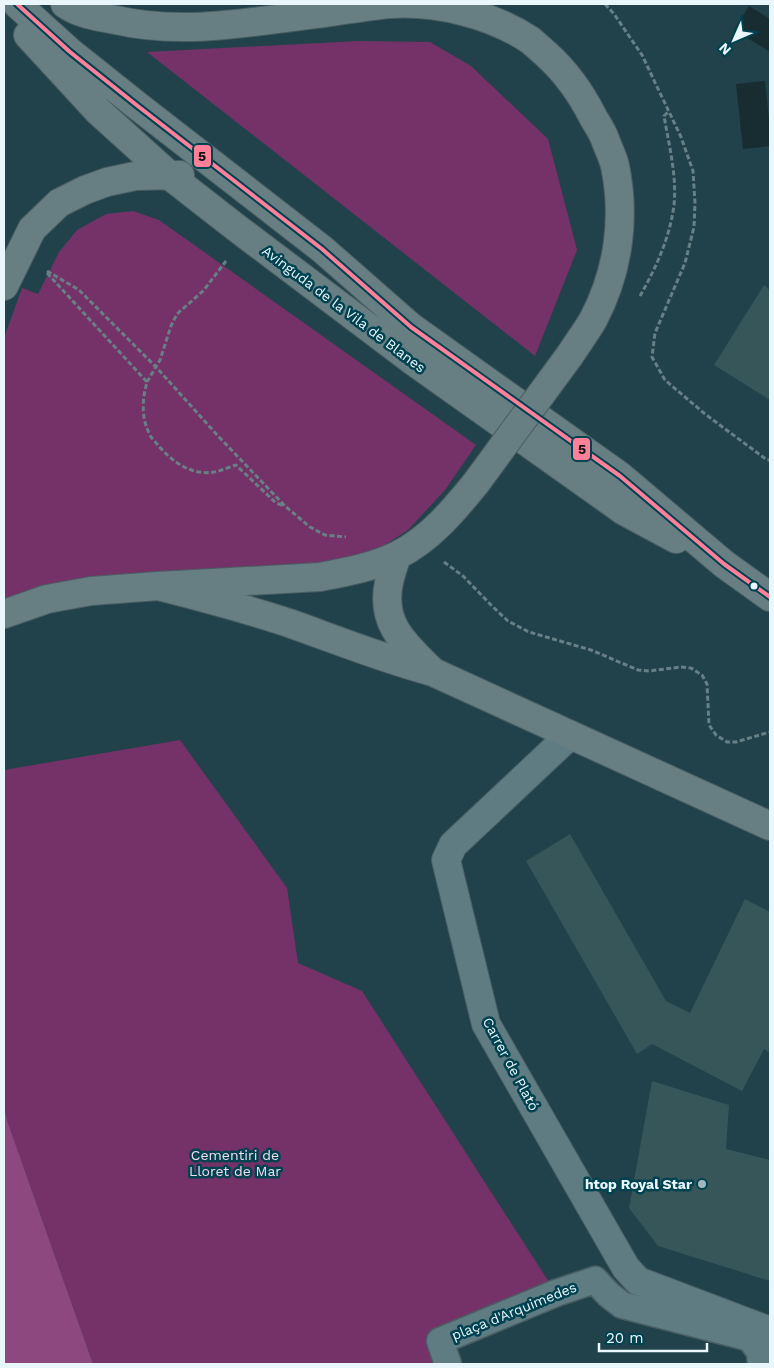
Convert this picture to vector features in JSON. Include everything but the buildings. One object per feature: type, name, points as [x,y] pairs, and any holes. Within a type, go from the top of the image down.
[{"type":"main road","name":"Avinguda de la Vila de Blanes","points":[[5,4],[32,40],[98,111],[170,176],[238,229],[413,361],[624,511],[724,564]]},
{"type":"main road","name":"Avinguda de la Vila de Blanes","points":[[17,4],[70,52],[322,249],[411,327],[620,476],[724,564],[770,598]]},
{"type":"main road","points":[[4,614],[48,599],[91,591],[320,577],[346,572],[397,556],[431,532],[457,507],[570,355],[592,321],[604,294],[614,266],[620,235],[615,165],[603,134],[582,95],[558,65],[530,40],[498,23],[457,10],[425,5],[392,4],[184,28],[135,24],[93,15],[65,4]]},
{"type":"main road","points":[[4,286],[32,229],[58,203],[107,182],[135,176],[186,175],[196,177],[210,186],[335,280],[411,327]]},
{"type":"main road","points":[[397,556],[389,582],[387,608],[392,625],[408,647],[433,672]]},
{"type":"main road","points":[[158,586],[230,604],[403,664],[433,672],[770,826]]},
{"type":"street","name":"Carrer de Plató","points":[[570,736],[453,845],[446,860],[486,1024],[626,1268],[638,1281],[770,1332]]},
{"type":"street","name":"plaça d'Arquimedes","points":[[448,1364],[440,1340],[556,1293],[595,1280],[622,1305],[750,1338],[760,1352],[761,1364]]},
{"type":"path","points":[[605,4],[642,55],[681,137],[693,171],[694,227],[685,263],[655,333],[652,356],[666,380],[728,431],[767,460],[770,460]]},
{"type":"path","points":[[227,261],[204,290],[177,314],[160,360],[147,382],[143,396],[143,414],[150,436],[178,464],[194,471],[213,473],[236,465],[276,503],[285,506]]},
{"type":"path","points":[[147,382],[42,268],[79,290],[156,367],[285,506],[310,527],[325,535],[348,537]]},
{"type":"path","points":[[437,558],[463,576],[508,621],[529,632],[591,650],[638,670],[692,668],[702,675],[707,684],[709,725],[716,735],[727,742],[736,742],[770,732]]},
{"type":"green space","points":[[358,41],[430,42],[471,66],[548,139],[577,250],[535,356],[147,52]]},
{"type":"green space","points":[[133,211],[159,220],[476,445],[445,490],[408,530],[369,555],[331,565],[272,570],[125,574],[69,582],[4,600],[4,338],[22,288],[38,294],[59,252],[77,230],[106,214]]},
{"type":"green space","name":"Cementiri de Lloret de Mar","points":[[180,740],[287,888],[298,963],[362,991],[556,1293],[440,1340],[448,1364],[93,1364],[4,1107],[4,770]]},
{"type":"shaded area","points":[[4,1107],[8,1123],[93,1364],[4,1364]]},
{"type":"water","points":[[749,6],[770,19],[770,52],[734,30]]},
{"type":"water","points":[[765,81],[770,146],[743,149],[736,84]]},
{"type":"transit line","name":"5","points":[[17,4],[70,52],[322,249],[411,327],[620,476],[724,564],[770,597]]},
{"type":"place","name":"htop Royal Star","points":[[702,1184]]}]
